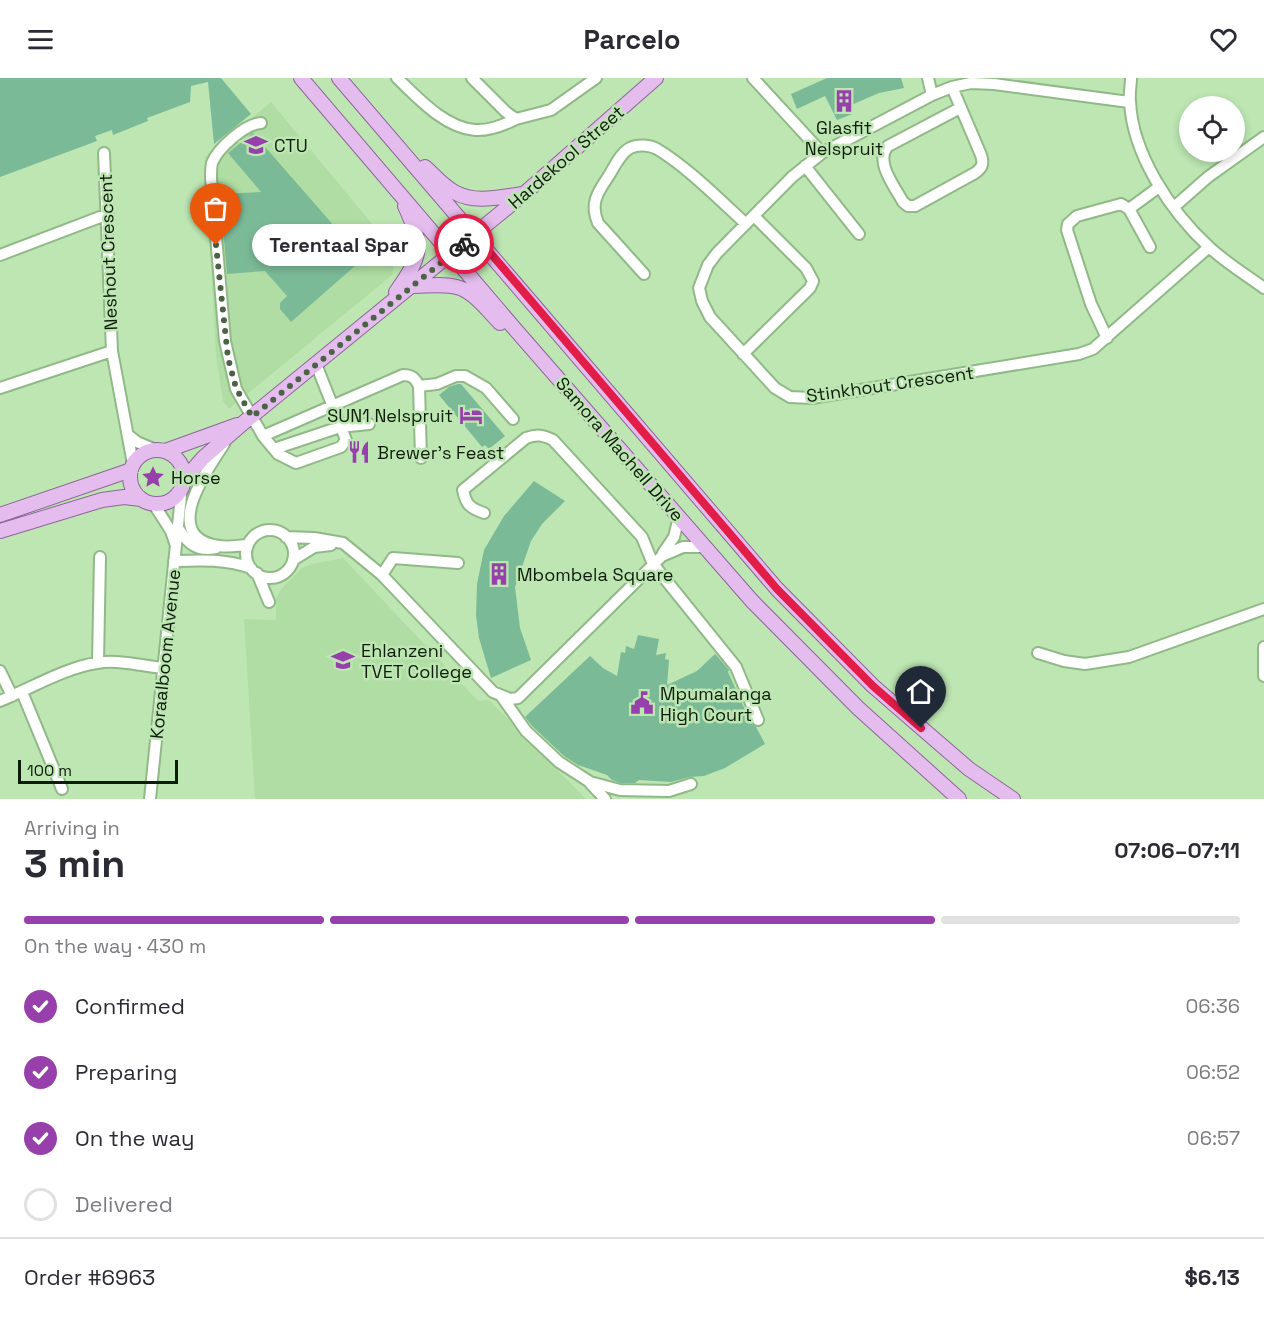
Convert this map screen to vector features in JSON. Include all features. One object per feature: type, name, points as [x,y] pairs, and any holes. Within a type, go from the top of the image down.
[{"type":"main road","name":"Samora Machell Drive","points":[[302,78],[752,601],[829,680],[959,799]]},
{"type":"main road","name":"Samora Machell Drive","points":[[339,78],[777,589],[873,686],[969,769],[1013,799]]},
{"type":"main road","name":"Hardekool Street","points":[[182,483],[203,458],[242,424],[525,194],[656,78]]},
{"type":"main road","points":[[378,126],[452,191],[464,197],[483,199],[525,194]]},
{"type":"main road","points":[[387,306],[414,266],[418,255],[417,236],[397,189]]},
{"type":"main road","points":[[412,285],[448,285],[467,292],[567,387]]},
{"type":"main road","points":[[147,501],[131,486],[132,467],[140,456],[242,424]]},
{"type":"main road","points":[[4,531],[102,500],[124,497],[147,501],[171,500],[182,483],[181,466],[177,460],[161,451]]},
{"type":"main road","points":[[0,515],[132,467]]},
{"type":"street","points":[[397,78],[427,106],[463,128],[477,131],[551,110],[596,78]]},
{"type":"street","points":[[472,78],[516,119]]},
{"type":"street","points":[[753,78],[822,153]]},
{"type":"street","points":[[928,78],[932,95]]},
{"type":"street","points":[[1131,78],[1130,102],[1135,129],[1147,167],[1159,188],[1209,247],[1264,288]]},
{"type":"street","name":"Stinkhout Crescent","points":[[1130,102],[971,81],[932,95],[822,153],[805,166],[708,265],[699,288],[702,302],[710,317],[775,388],[789,397],[812,398],[1079,354],[1093,349],[1209,247]]},
{"type":"street","points":[[952,87],[981,155],[983,165],[981,169],[915,206],[908,206],[903,202],[883,162],[883,151],[888,146],[960,108]]},
{"type":"street","points":[[221,547],[201,539],[194,532],[189,511],[197,486],[242,424],[228,358],[219,290],[212,164],[220,150],[247,127],[261,123]]},
{"type":"street","points":[[1173,207],[1208,177],[1264,137]]},
{"type":"street","points":[[644,274],[598,223],[594,215],[596,196],[624,153],[632,147],[641,146],[657,149],[750,220],[806,268],[813,281],[810,288],[743,354]]},
{"type":"street","name":"Neshout Crescent","points":[[104,153],[112,351],[132,467]]},
{"type":"street","points":[[805,166],[859,234]]},
{"type":"street","points":[[1129,209],[1159,188]]},
{"type":"street","points":[[1107,338],[1091,304],[1067,230],[1068,224],[1077,216],[1116,204],[1126,206],[1150,247]]},
{"type":"street","points":[[0,255],[108,214]]},
{"type":"street","name":"Neshout Crescent","points":[[0,388],[112,351]]},
{"type":"street","points":[[242,424],[263,436],[278,454],[292,463],[341,447],[346,440],[316,364]]},
{"type":"street","points":[[263,436],[403,375],[412,376],[419,386],[421,458]]},
{"type":"street","points":[[419,386],[437,384],[456,376],[465,376],[486,388],[513,419]]},
{"type":"street","points":[[274,449],[340,427],[369,424]]},
{"type":"street","points":[[128,435],[137,442],[161,451]]},
{"type":"street","points":[[484,513],[465,503],[463,490],[526,438],[544,435],[553,440],[642,537],[736,667],[758,720]]},
{"type":"street","name":"Koraalboom Avenue","points":[[150,799],[182,483]]},
{"type":"street","points":[[147,501],[171,531],[176,546]]},
{"type":"street","points":[[286,537],[314,538],[343,543],[382,575],[493,692],[510,699],[518,698],[657,560],[674,537],[679,517]]},
{"type":"street","points":[[178,528],[190,545],[197,549],[208,550],[248,545]]},
{"type":"street","points":[[269,602],[246,553],[248,545],[256,535],[268,530],[281,533],[293,547],[293,560]]},
{"type":"street","points":[[174,561],[235,562],[263,576],[276,577],[287,570],[293,560],[314,547],[343,543]]},
{"type":"street","points":[[657,560],[683,547],[704,547]]},
{"type":"street","points":[[98,662],[100,556]]},
{"type":"street","points":[[382,575],[393,558],[458,563]]},
{"type":"street","points":[[1038,653],[1064,662],[1085,664],[1129,657],[1264,609]]},
{"type":"street","points":[[1264,648],[1264,676]]},
{"type":"street","points":[[0,701],[75,669],[98,662],[163,668]]},
{"type":"street","points":[[0,671],[17,694],[62,789]]},
{"type":"street","points":[[502,697],[526,731],[559,762],[590,782],[605,799]]},
{"type":"street","points":[[590,782],[620,790],[670,795],[691,784]]},
{"type":"shaded area","points":[[271,102],[396,253],[392,275],[229,409],[223,401],[216,355],[205,157]]},
{"type":"shaded area","name":"Ehlanzeni TVET College","points":[[343,558],[478,701],[489,700],[586,799],[255,799],[244,619],[276,620],[276,598],[282,588],[301,569],[312,564]]},
{"type":"building","points":[[0,78],[221,78],[251,114],[214,144],[208,82],[191,86],[190,102],[147,118],[148,121],[113,135],[112,130],[95,136],[97,141],[0,177]]},
{"type":"building","name":"Glasfit Nelspruit","points":[[827,78],[901,78],[904,88],[879,93],[849,106],[852,114],[837,120],[825,96],[797,109],[791,94]]},
{"type":"building","points":[[253,133],[363,259],[291,322],[280,309],[280,303],[287,296],[265,271],[227,274],[220,194],[261,192],[228,153]]},
{"type":"building","name":"SUN1 Nelspruit","points":[[461,384],[505,436],[489,449],[485,445],[482,447],[439,395],[449,387]]},
{"type":"building","name":"Mbombela Square","points":[[534,481],[565,501],[542,524],[531,541],[515,587],[520,628],[531,660],[491,678],[479,638],[476,615],[477,584],[484,550],[504,516]]},
{"type":"building","name":"Mpumalanga High Court","points":[[638,635],[659,639],[656,655],[666,653],[665,659],[669,660],[667,685],[697,671],[715,654],[729,670],[751,723],[756,727],[765,744],[725,768],[704,776],[671,782],[639,780],[635,783],[621,783],[612,780],[607,775],[578,765],[564,756],[525,717],[590,656],[603,668],[617,676],[621,652],[625,653],[626,646],[634,649]]},
{"type":"way so far","points":[[216,245],[228,358],[236,388],[252,417],[464,244]]},
{"type":"place","name":"Glasfit Nelspruit","points":[[844,101]]},
{"type":"place","name":"CTU","points":[[256,145]]},
{"type":"place","name":"Terentaal Spar","points":[[216,245]]},
{"type":"place","name":"SUN1 Nelspruit","points":[[471,415]]},
{"type":"place","name":"Brewer's Feast","points":[[359,452]]},
{"type":"place","name":"Horse","points":[[153,477]]},
{"type":"place","name":"Mbombela Square","points":[[499,574]]},
{"type":"place","name":"Ehlanzeni TVET College","points":[[343,660]]},
{"type":"place","name":"Mpumalanga High Court","points":[[642,703]]},
{"type":"route","points":[[464,244],[475,235],[777,589],[873,686],[921,728]]}]
